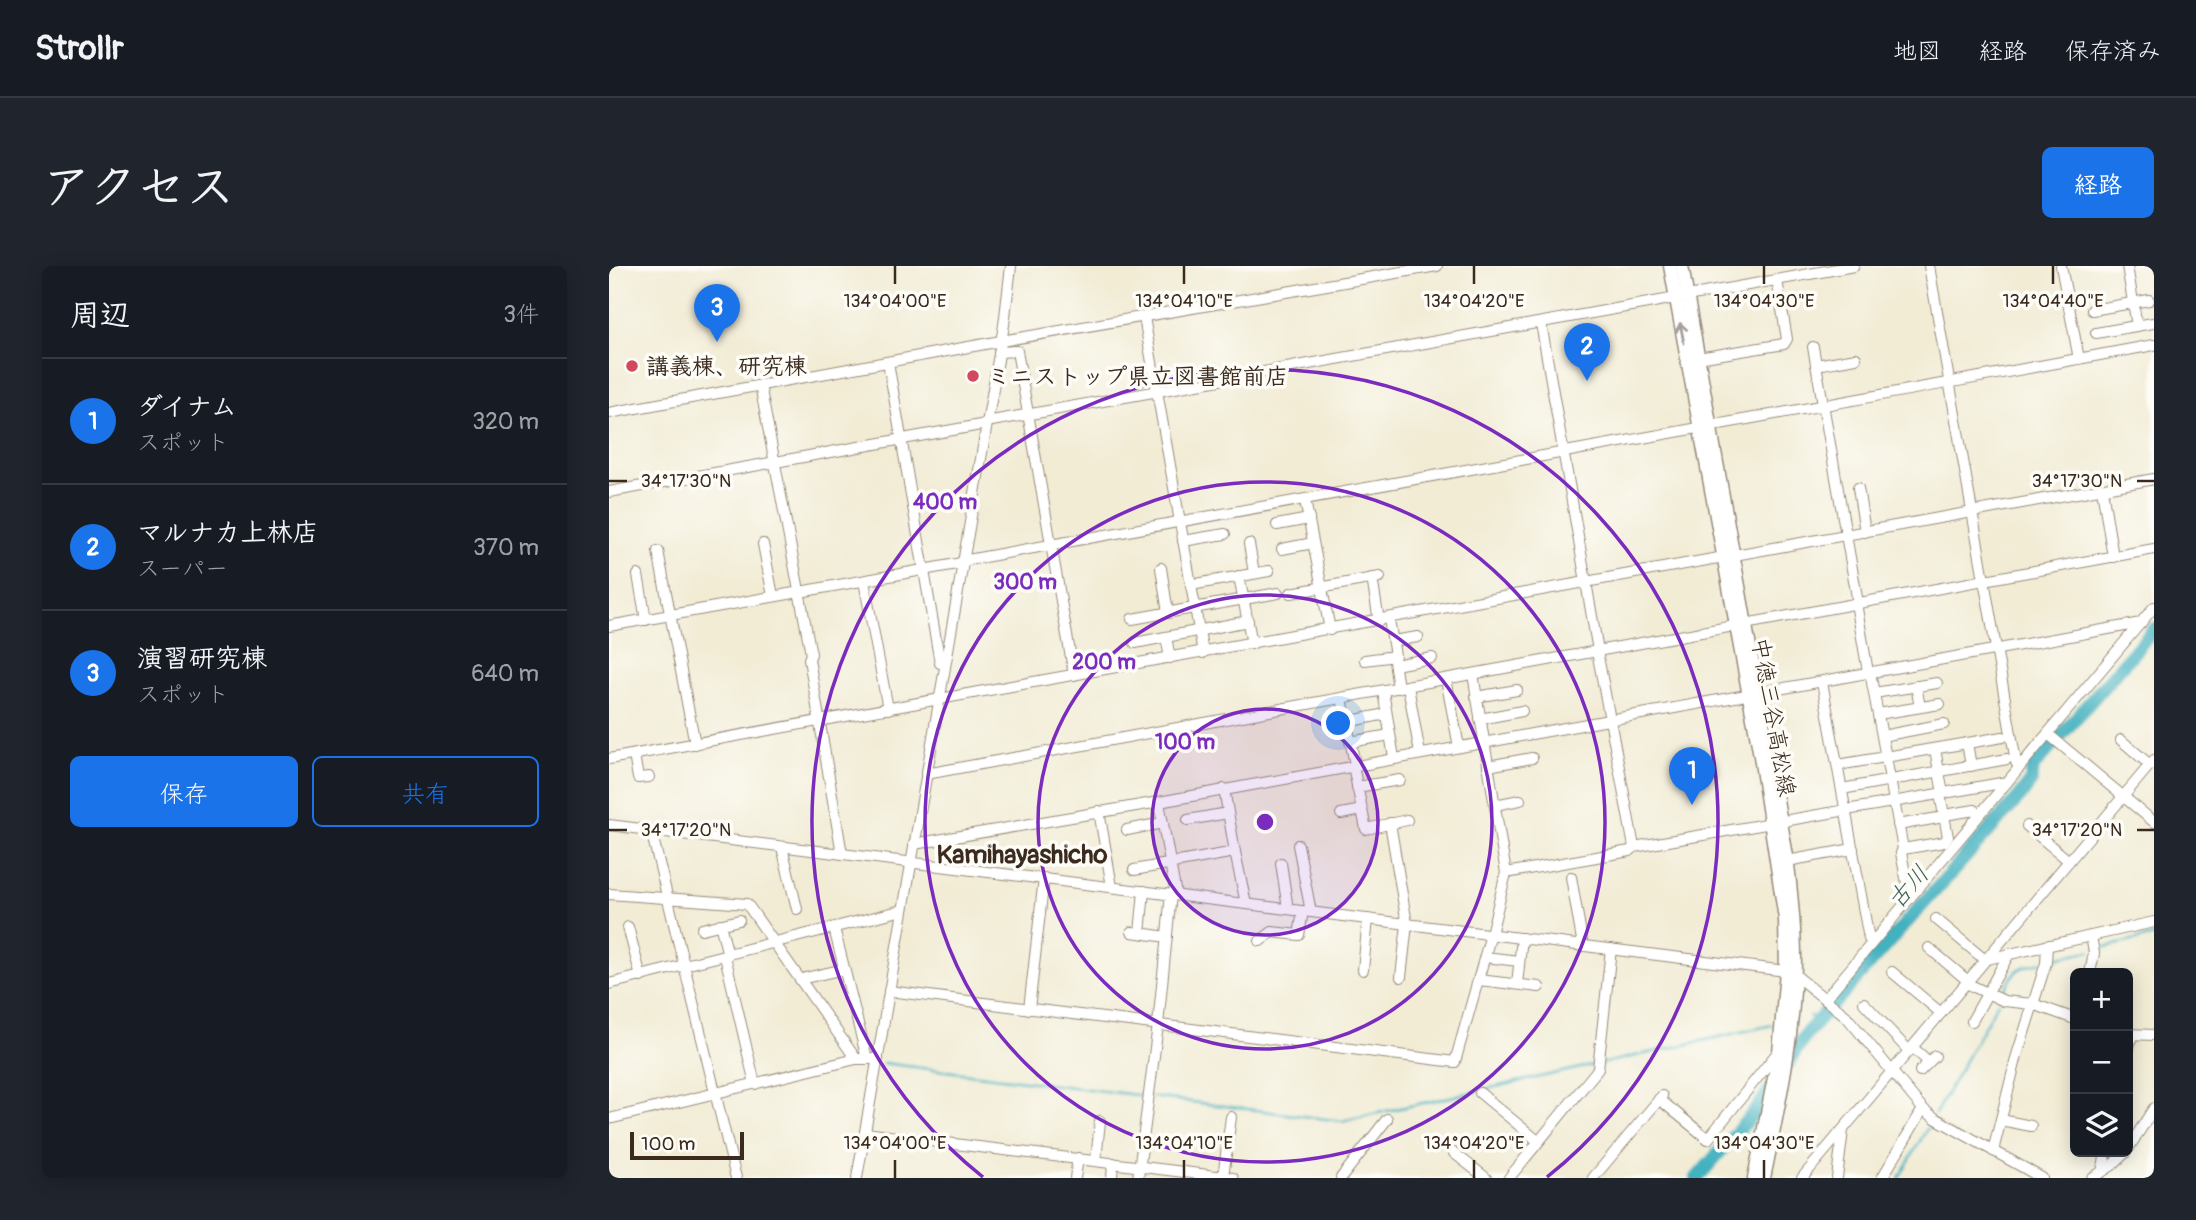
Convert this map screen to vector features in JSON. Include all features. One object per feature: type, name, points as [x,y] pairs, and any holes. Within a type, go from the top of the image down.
[{"type":"main road","name":"中徳三谷高松線","points":[[1670,266],[1682,297],[1698,358],[1705,426]]},
{"type":"main road","name":"中徳三谷高松線","points":[[1682,266],[1682,297],[1776,822],[1791,973],[1770,1106],[1754,1178]]},
{"type":"main road","name":"中徳三谷高松線","points":[[1764,1178],[1790,1041],[1794,918],[1787,861],[1776,822]]},
{"type":"street","points":[[867,1059],[889,991],[1000,346],[1011,266]]},
{"type":"street","points":[[609,413],[888,362],[1000,346],[1144,317],[1437,266]]},
{"type":"street","points":[[609,492],[1854,266]]},
{"type":"street","points":[[1929,266],[2019,768]]},
{"type":"street","points":[[2061,266],[2078,359]]},
{"type":"street","points":[[2127,266],[2137,326]]},
{"type":"street","points":[[1698,358],[1784,344],[1787,339],[1777,279]]},
{"type":"street","points":[[2092,310],[2149,300]]},
{"type":"street","points":[[1144,317],[1203,653]]},
{"type":"street","points":[[1541,323],[1609,720],[1634,847]]},
{"type":"street","points":[[2096,333],[2153,323]]},
{"type":"street","points":[[609,626],[2154,345]]},
{"type":"street","points":[[1000,346],[1017,351],[1074,676]]},
{"type":"street","points":[[1813,346],[1869,672],[1903,849],[1901,853],[1909,898]]},
{"type":"street","points":[[1816,365],[1856,358]]},
{"type":"street","points":[[888,362],[940,663],[945,664]]},
{"type":"street","points":[[760,385],[799,591],[842,854]]},
{"type":"street","points":[[609,759],[2154,479]]},
{"type":"street","points":[[1858,488],[1865,532]]},
{"type":"street","points":[[2102,489],[2113,557]]},
{"type":"street","points":[[1305,500],[1330,630]]},
{"type":"street","points":[[1277,525],[1309,519]]},
{"type":"street","points":[[1184,541],[1225,534]]},
{"type":"street","points":[[1282,549],[1313,543]]},
{"type":"street","points":[[763,544],[773,596]]},
{"type":"street","points":[[1249,544],[1254,573]]},
{"type":"street","points":[[926,774],[2154,549]]},
{"type":"street","points":[[658,551],[695,744]]},
{"type":"street","points":[[1161,568],[1168,613]]},
{"type":"street","points":[[1191,584],[1269,571]]},
{"type":"street","points":[[638,575],[646,620]]},
{"type":"street","points":[[1239,576],[1252,644]]},
{"type":"street","points":[[1291,593],[1376,578],[1384,620],[1393,641],[1394,660],[1420,754]]},
{"type":"street","points":[[864,581],[888,709]]},
{"type":"street","points":[[1132,619],[1278,593]]},
{"type":"street","points":[[1827,1000],[1909,898],[2154,607]]},
{"type":"street","points":[[1135,643],[1248,621]]},
{"type":"street","points":[[914,844],[1159,802],[2141,622]]},
{"type":"street","points":[[1166,637],[1170,658]]},
{"type":"street","points":[[1393,641],[1418,637]]},
{"type":"street","points":[[1365,660],[1432,658]]},
{"type":"street","points":[[889,991],[1455,1062],[1506,873],[1473,674]]},
{"type":"street","points":[[1446,679],[1459,747]]},
{"type":"street","points":[[1822,682],[1870,939]]},
{"type":"street","points":[[1874,693],[1937,683]]},
{"type":"street","points":[[1916,686],[1920,707]]},
{"type":"street","points":[[1476,697],[1517,690]]},
{"type":"street","points":[[1383,691],[1394,758]]},
{"type":"street","points":[[1342,698],[1366,829],[1407,820]]},
{"type":"street","points":[[1878,714],[1940,704]]},
{"type":"street","points":[[1480,719],[1522,711]]},
{"type":"street","points":[[1346,722],[1386,714]]},
{"type":"street","points":[[1882,736],[1944,724]]},
{"type":"street","points":[[2047,734],[2154,821]]},
{"type":"street","points":[[1350,742],[1390,735]]},
{"type":"street","points":[[1838,765],[2003,737]]},
{"type":"street","points":[[1802,1178],[2152,762],[2122,740]]},
{"type":"street","points":[[1967,743],[1971,766]]},
{"type":"street","points":[[1903,849],[1944,842],[1948,838],[1935,749]]},
{"type":"street","points":[[634,755],[638,778],[649,777]]},
{"type":"street","points":[[1488,766],[1532,758]]},
{"type":"street","points":[[1842,789],[2007,759]]},
{"type":"street","points":[[1357,788],[1400,780]]},
{"type":"street","points":[[1506,873],[1630,851],[1634,847],[2007,782]]},
{"type":"street","points":[[1224,789],[1246,904]]},
{"type":"street","points":[[1495,805],[1520,800]]},
{"type":"street","points":[[1138,1175],[1174,895],[1159,802]]},
{"type":"street","points":[[1341,814],[1362,810]]},
{"type":"street","points":[[1898,825],[1975,810]]},
{"type":"street","points":[[1099,811],[1112,887]]},
{"type":"street","points":[[1188,820],[1228,813]]},
{"type":"street","points":[[1127,830],[1163,823]]},
{"type":"street","points":[[1390,823],[1407,924],[1401,976]]},
{"type":"street","points":[[609,825],[1791,973],[1846,1016],[1923,1109],[1993,1151],[2022,1173],[2042,1178]]},
{"type":"street","points":[[2027,826],[2069,861]]},
{"type":"street","points":[[651,830],[736,1178]]},
{"type":"street","points":[[1260,941],[1272,932],[1299,935],[1307,911],[1298,845]]},
{"type":"street","points":[[782,847],[797,909]]},
{"type":"street","points":[[1787,861],[1853,849]]},
{"type":"street","points":[[1134,870],[1235,852]]},
{"type":"street","points":[[1280,863],[1289,909]]},
{"type":"street","points":[[1571,877],[1583,946]]},
{"type":"street","points":[[1029,1009],[1044,878]]},
{"type":"street","points":[[1145,891],[1136,932],[1167,937]]},
{"type":"street","points":[[609,894],[747,904],[775,944],[867,1059]]},
{"type":"street","points":[[609,984],[903,911]]},
{"type":"street","points":[[702,929],[739,919]]},
{"type":"street","points":[[1363,970],[1369,956],[1369,919]]},
{"type":"street","points":[[1936,919],[1986,960]]},
{"type":"street","points":[[1986,960],[2154,922]]},
{"type":"street","points":[[720,924],[755,1084]]},
{"type":"street","points":[[628,927],[641,976]]},
{"type":"street","points":[[834,928],[867,1059],[865,1133],[857,1178]]},
{"type":"street","points":[[2091,936],[2094,953],[2091,968]]},
{"type":"street","points":[[1517,985],[1522,938]]},
{"type":"street","points":[[1993,1151],[2046,963],[2047,945]]},
{"type":"street","points":[[1929,948],[1967,982],[1987,994],[2004,1001],[2033,1004],[2070,1017]]},
{"type":"street","points":[[1509,1178],[1598,1063],[1611,949]]},
{"type":"street","points":[[1972,1021],[2009,954]]},
{"type":"street","points":[[1485,957],[1519,961]]},
{"type":"street","points":[[805,978],[844,969]]},
{"type":"street","points":[[1892,972],[1941,1013]]},
{"type":"street","points":[[1479,980],[1539,987]]},
{"type":"street","points":[[1864,1003],[1911,1049],[1932,1059],[1920,1071]]},
{"type":"street","points":[[2133,1034],[2154,1035]]},
{"type":"street","points":[[1593,1178],[1661,1098],[1708,1139],[1779,1051]]},
{"type":"street","points":[[609,1119],[867,1059]]},
{"type":"street","points":[[1480,1093],[1538,1141]]},
{"type":"street","points":[[2133,1141],[2154,1108]]},
{"type":"street","points":[[1882,1178],[1923,1109]]},
{"type":"street","points":[[865,1133],[1096,1160],[1113,1163],[1138,1175],[1173,1171],[1223,1177],[1231,1117]]},
{"type":"street","points":[[1341,1178],[1387,1119]]},
{"type":"street","points":[[2001,1119],[2031,1126]]},
{"type":"street","points":[[1096,1160],[1100,1121]]},
{"type":"street","points":[[1837,1178],[1843,1130]]},
{"type":"street","points":[[1454,1153],[1486,1178]]},
{"type":"street","points":[[2102,1171],[2105,1157]]},
{"type":"street","points":[[2092,1178],[2119,1157]]},
{"type":"street","points":[[1075,1178],[1078,1158]]},
{"type":"street","points":[[1111,1178],[1113,1163]]},
{"type":"street","points":[[1173,1171],[1182,1178]]},
{"type":"waterway","name":"古川","points":[[1785,1067],[1806,1034],[2020,796],[2031,781],[2033,767],[2154,629]]},
{"type":"waterway","points":[[2097,949],[2154,936]]},
{"type":"waterway","points":[[2049,959],[2090,951]]},
{"type":"waterway","points":[[2000,998],[2015,972],[2025,966],[2042,962]]},
{"type":"waterway","points":[[1935,1114],[1998,1002]]},
{"type":"waterway","points":[[1809,1016],[1820,1018]]},
{"type":"waterway","points":[[1600,1064],[1772,1025]]},
{"type":"waterway","points":[[883,1063],[1342,1121],[1594,1065]]},
{"type":"waterway","name":"古川","points":[[1697,1178],[1757,1109],[1774,1084]]},
{"type":"waterway","points":[[1899,1178],[1932,1120]]},
{"type":"place","name":"演習研究棟","points":[[717,342]]},
{"type":"place","name":"講義棟、研究棟","points":[[632,366]]},
{"type":"place","name":"ミニストップ県立図書館前店","points":[[973,376]]},
{"type":"place","name":"マルナカ上林店","points":[[1587,381]]},
{"type":"place","name":"ダイナム","points":[[1692,805]]},
{"type":"district","name":"Kamihayashicho","points":[[1022,854]]}]
